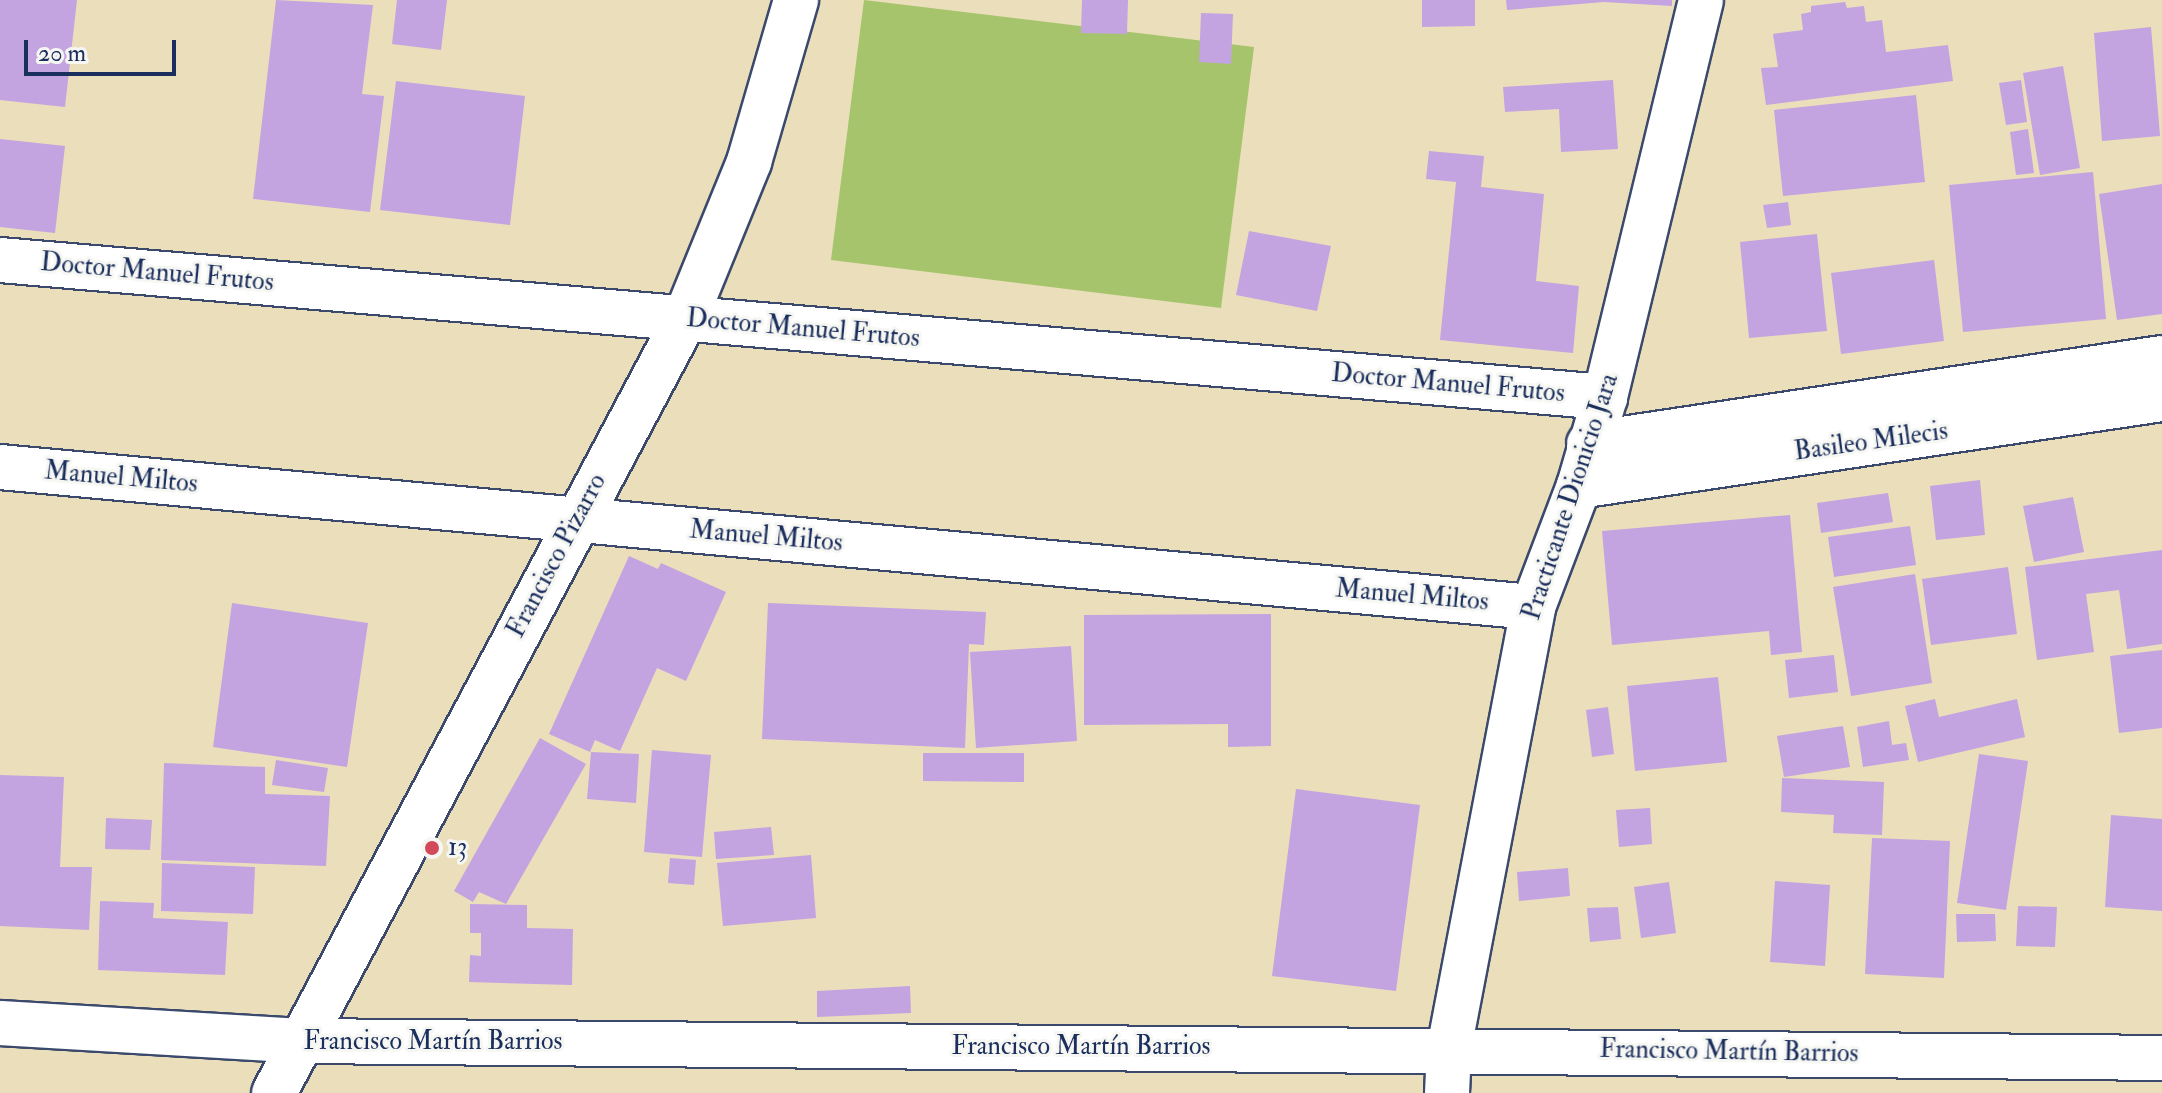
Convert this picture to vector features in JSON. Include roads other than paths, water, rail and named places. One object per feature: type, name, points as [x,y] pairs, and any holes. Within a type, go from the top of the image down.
[{"type":"street","name":"Francisco Pizarro","points":[[274,1093],[575,520],[685,319],[749,162],[796,0]]},
{"type":"street","name":"Practicante Dionicio Jara","points":[[1447,1093],[1449,1049],[1533,607],[1579,486],[1605,397],[1701,0]]},
{"type":"street","name":"Doctor Manuel Frutos","points":[[0,260],[1605,397]]},
{"type":"street","points":[[1589,444],[2162,358]]},
{"type":"street","name":"Basileo Milecis","points":[[1579,486],[2162,399]]},
{"type":"street","name":"Manuel Miltos","points":[[0,467],[1533,607]]},
{"type":"street","name":"Francisco Martín Barrios","points":[[0,1023],[300,1041],[1449,1049],[2162,1058]]},
{"type":"place","name":"13","points":[[432,848]]}]
